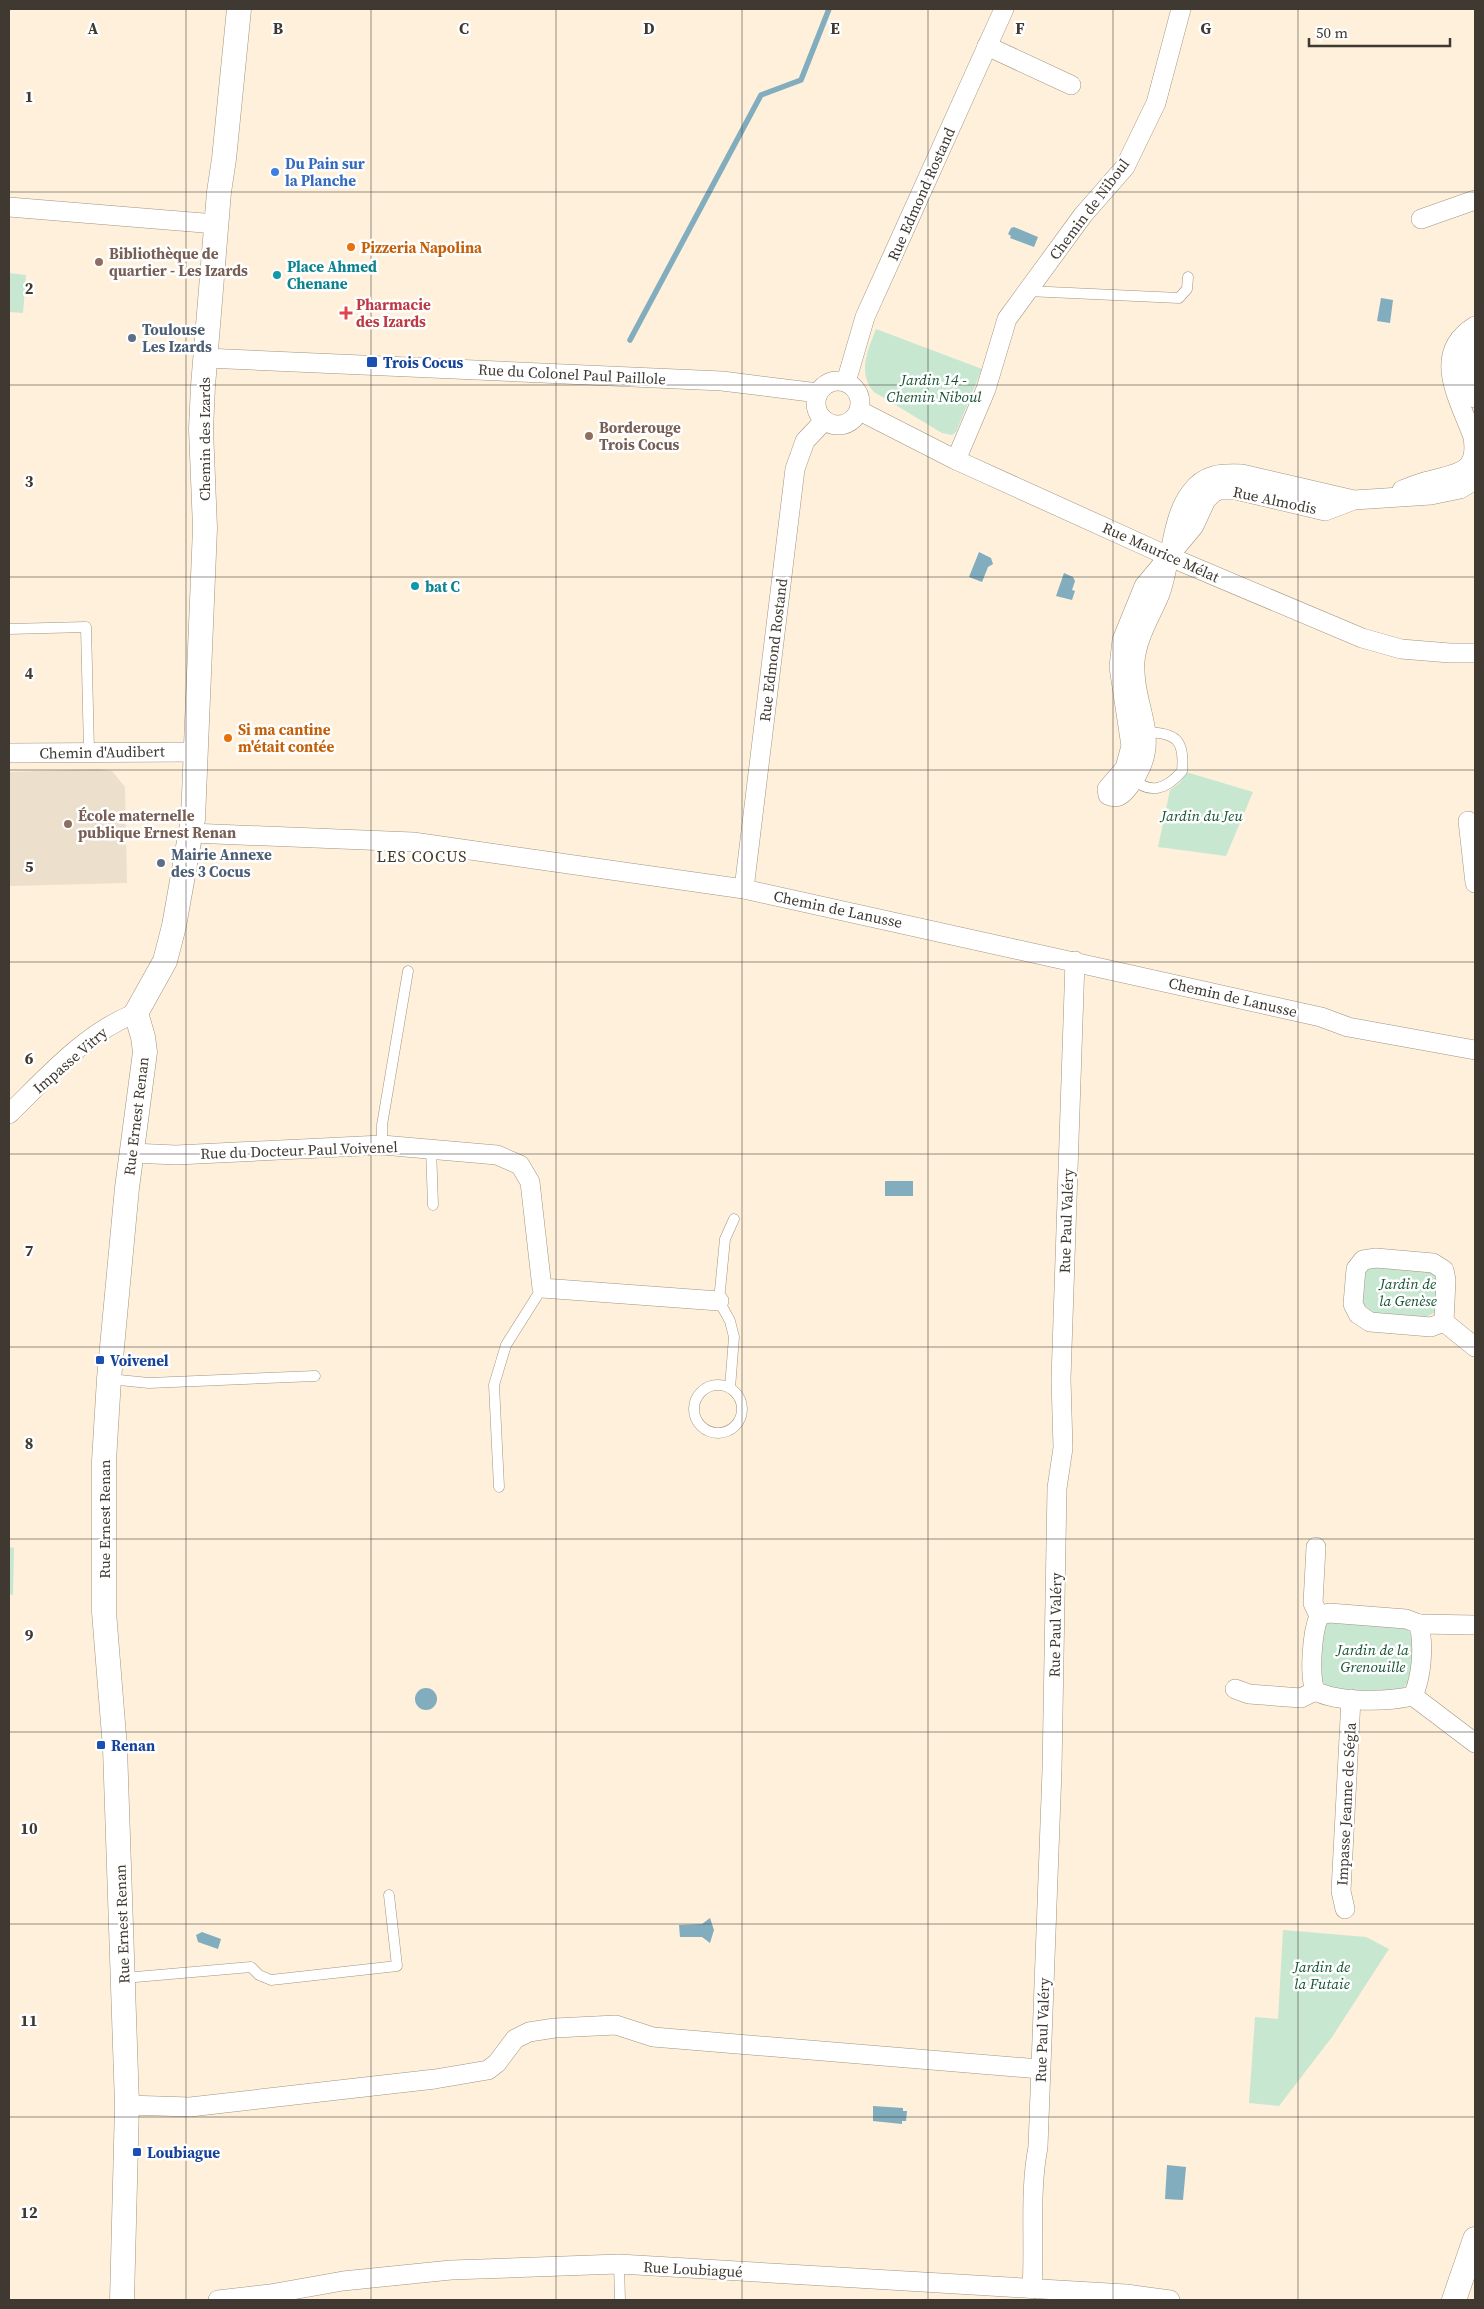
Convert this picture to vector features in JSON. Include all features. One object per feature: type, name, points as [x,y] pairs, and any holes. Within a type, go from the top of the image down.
[{"type":"street","name":"Chemin des Izards","points":[[195,752],[205,528],[202,429],[205,358],[216,224],[239,9]]},
{"type":"street","name":"Rue Edmond Rostand","points":[[846,382],[865,317],[1004,9]]},
{"type":"street","name":"Chemin de Niboul","points":[[956,460],[986,389],[1007,319],[1083,216],[1124,167],[1156,103],[1181,9]]},
{"type":"street","points":[[987,46],[1071,85]]},
{"type":"street","points":[[1421,219],[1475,200]]},
{"type":"street","points":[[9,207],[216,224]]},
{"type":"street","name":"Rue Almodis","points":[[1382,497],[1428,480],[1456,475],[1466,469],[1473,459],[1475,449],[1473,437],[1450,368],[1450,354],[1456,342],[1475,326]]},
{"type":"street","points":[[1475,345],[1470,349],[1466,360],[1467,374],[1475,398]]},
{"type":"street","name":"Rue du Colonel Paul Paillole","points":[[205,358],[722,382],[818,393]]},
{"type":"street","points":[[830,382],[846,382],[854,386],[859,393],[860,410],[854,420],[845,425],[834,425],[824,421],[816,408],[818,393],[830,382]]},
{"type":"street","name":"Rue Maurice Mélat","points":[[860,410],[956,460],[1170,556],[1362,638],[1401,649],[1450,653],[1475,652]]},
{"type":"street","name":"Rue Edmond Rostand","points":[[744,889],[795,469],[805,441],[824,421]]},
{"type":"street","name":"Rue Almodis","points":[[1134,632],[1144,586],[1194,526],[1206,500],[1219,490],[1236,490],[1325,510],[1354,500],[1430,495],[1460,489],[1475,480]]},
{"type":"street","points":[[1130,774],[1145,755],[1147,732],[1135,663],[1134,632]]},
{"type":"street","points":[[1130,774],[1131,746],[1119,667],[1122,640],[1134,632]]},
{"type":"street","name":"Chemin d'Audibert","points":[[9,753],[89,751],[195,752]]},
{"type":"street","points":[[136,1014],[165,961],[174,926],[191,833],[195,752]]},
{"type":"street","points":[[1468,821],[1475,883]]},
{"type":"street","name":"Chemin de Lanusse","points":[[191,833],[413,842],[471,848],[744,889],[1321,1017],[1348,1027],[1475,1050]]},
{"type":"street","name":"Rue Paul Valéry","points":[[1032,2288],[1035,2246],[1031,2224],[1033,2172],[1038,2147],[1052,1770],[1057,1488],[1062,1448],[1061,1379],[1075,961]]},
{"type":"street","name":"Impasse Vitry","points":[[10,1112],[74,1053],[114,1022],[136,1014]]},
{"type":"street","name":"Rue Ernest Renan","points":[[122,2300],[127,2105],[115,1748],[104,1612],[104,1461],[109,1379],[132,1153],[145,1052],[143,1037],[136,1014]]},
{"type":"street","name":"Rue du Docteur Paul Voivenel","points":[[132,1153],[176,1155],[382,1145],[497,1155],[520,1165],[530,1182],[542,1288]]},
{"type":"street","points":[[1376,1258],[1433,1263],[1444,1270],[1446,1280],[1444,1322],[1431,1327],[1370,1322],[1358,1314],[1353,1304],[1356,1268],[1363,1260],[1376,1258]]},
{"type":"street","points":[[542,1288],[719,1301]]},
{"type":"street","points":[[1444,1322],[1475,1347]]},
{"type":"street","points":[[1316,1547],[1313,1603],[1319,1616],[1315,1626],[1312,1682],[1316,1691],[1326,1696],[1351,1699],[1398,1699],[1413,1696],[1475,1743]]},
{"type":"street","points":[[1319,1616],[1329,1613],[1406,1619],[1418,1624],[1475,1625]]},
{"type":"street","points":[[1413,1696],[1418,1685],[1422,1635],[1418,1624]]},
{"type":"street","points":[[1235,1689],[1249,1694],[1301,1698],[1316,1691]]},
{"type":"street","name":"Impasse Jeanne de Ségla","points":[[1345,1909],[1341,1891],[1351,1699]]},
{"type":"street","points":[[127,2105],[190,2107],[435,2079],[488,2070],[498,2063],[515,2039],[529,2032],[616,2025],[654,2037],[1040,2069]]},
{"type":"street","points":[[1454,2300],[1475,2239]]},
{"type":"street","name":"Rue Loubiagué","points":[[218,2300],[270,2294],[343,2281],[451,2270],[619,2264],[1126,2294],[1170,2300]]},
{"type":"lane","points":[[1027,292],[1179,298],[1187,289],[1188,277]]},
{"type":"lane","points":[[9,629],[86,626],[89,751]]},
{"type":"lane","points":[[1130,774],[1146,788],[1166,787],[1182,771],[1182,750],[1178,740],[1165,733],[1147,732]]},
{"type":"lane","points":[[382,1145],[382,1125],[408,971]]},
{"type":"lane","points":[[431,1148],[434,1205]]},
{"type":"lane","points":[[730,1388],[734,1337],[730,1321],[719,1301],[725,1239],[734,1218]]},
{"type":"lane","points":[[499,1487],[494,1384],[506,1344],[542,1288]]},
{"type":"lane","points":[[109,1379],[149,1383],[315,1376]]},
{"type":"lane","points":[[715,1385],[730,1388],[736,1392],[742,1406],[739,1421],[734,1427],[720,1433],[705,1430],[696,1418],[694,1404],[697,1397],[702,1391],[715,1385]]},
{"type":"lane","points":[[124,1978],[251,1967],[259,1975],[271,1980],[397,1966],[389,1895]]},
{"type":"lane","points":[[619,2264],[620,2300]]},
{"type":"shaded area","name":"École maternelle publique Ernest Renan","points":[[97,769],[112,771],[125,787],[127,883],[9,886],[9,772]]},
{"type":"green space","points":[[9,273],[26,275],[23,313],[9,312]]},
{"type":"green space","name":"Jardin 14 - Chemin Niboul","points":[[876,329],[982,369],[956,432],[952,435],[942,433],[874,392],[869,385],[865,369],[867,353]]},
{"type":"green space","name":"Jardin du Jeu","points":[[1186,772],[1253,792],[1226,856],[1158,847],[1170,790],[1180,783]]},
{"type":"green space","name":"Jardin de la Genèse","points":[[1371,1265],[1425,1268],[1436,1275],[1439,1281],[1438,1305],[1434,1313],[1424,1318],[1373,1313],[1362,1303],[1362,1272]]},
{"type":"green space","points":[[9,1547],[14,1548],[13,1595],[9,1594]]},
{"type":"green space","name":"Jardin de la Grenouille","points":[[1327,1621],[1403,1625],[1412,1635],[1414,1646],[1411,1680],[1399,1692],[1331,1690],[1324,1684],[1318,1667],[1319,1648]]},
{"type":"green space","name":"Jardin de la Futaie","points":[[1283,1930],[1366,1937],[1389,1949],[1332,2037],[1279,2106],[1249,2103],[1255,2017],[1278,2019]]},
{"type":"water","points":[[1014,227],[1038,237],[1034,247],[1010,238],[1011,236],[1008,234],[1011,228]]},
{"type":"water","points":[[1381,298],[1393,300],[1390,323],[1377,321]]},
{"type":"water","points":[[979,552],[991,558],[993,564],[988,567],[982,582],[969,577]]},
{"type":"water","points":[[1064,573],[1073,577],[1075,581],[1072,590],[1075,591],[1072,600],[1056,596]]},
{"type":"water","points":[[885,1181],[913,1181],[913,1196],[885,1196]]},
{"type":"water","points":[[426,1688],[434,1691],[437,1699],[434,1707],[426,1710],[418,1707],[415,1699],[418,1691]]},
{"type":"water","points":[[710,1918],[714,1930],[710,1943],[702,1937],[680,1937],[679,1925],[702,1924]]},
{"type":"water","points":[[202,1932],[221,1939],[218,1949],[198,1942],[196,1935]]},
{"type":"water","points":[[873,2106],[903,2108],[903,2111],[907,2111],[906,2121],[902,2121],[902,2124],[873,2121]]},
{"type":"water","points":[[1167,2165],[1186,2167],[1183,2200],[1165,2199]]},
{"type":"waterway","points":[[630,340],[761,95],[801,80],[829,9]]},
{"type":"place","name":"Du Pain sur la Planche","points":[[275,172]]},
{"type":"place","name":"Pizzeria Napolina","points":[[351,247]]},
{"type":"place","name":"Bibliothèque de quartier - Les Izards","points":[[99,262]]},
{"type":"place","name":"Place Ahmed Chenane","points":[[277,275]]},
{"type":"place","name":"Pharmacie des Izards","points":[[346,313]]},
{"type":"place","name":"Toulouse Les Izards","points":[[132,338]]},
{"type":"place","name":"Trois Cocus","points":[[372,362]]},
{"type":"place","name":"Borderouge Trois Cocus","points":[[589,436]]},
{"type":"place","name":"bat C","points":[[415,586]]},
{"type":"place","name":"Si ma cantine m'était contée","points":[[228,738]]},
{"type":"place","name":"École maternelle publique Ernest Renan","points":[[68,824]]},
{"type":"place","name":"Mairie Annexe des 3 Cocus","points":[[161,863]]},
{"type":"place","name":"Voivenel","points":[[100,1360]]},
{"type":"place","name":"Renan","points":[[101,1745]]},
{"type":"place","name":"Loubiague","points":[[137,2152]]},
{"type":"district","name":"LES COCUS","points":[[422,856]]}]
